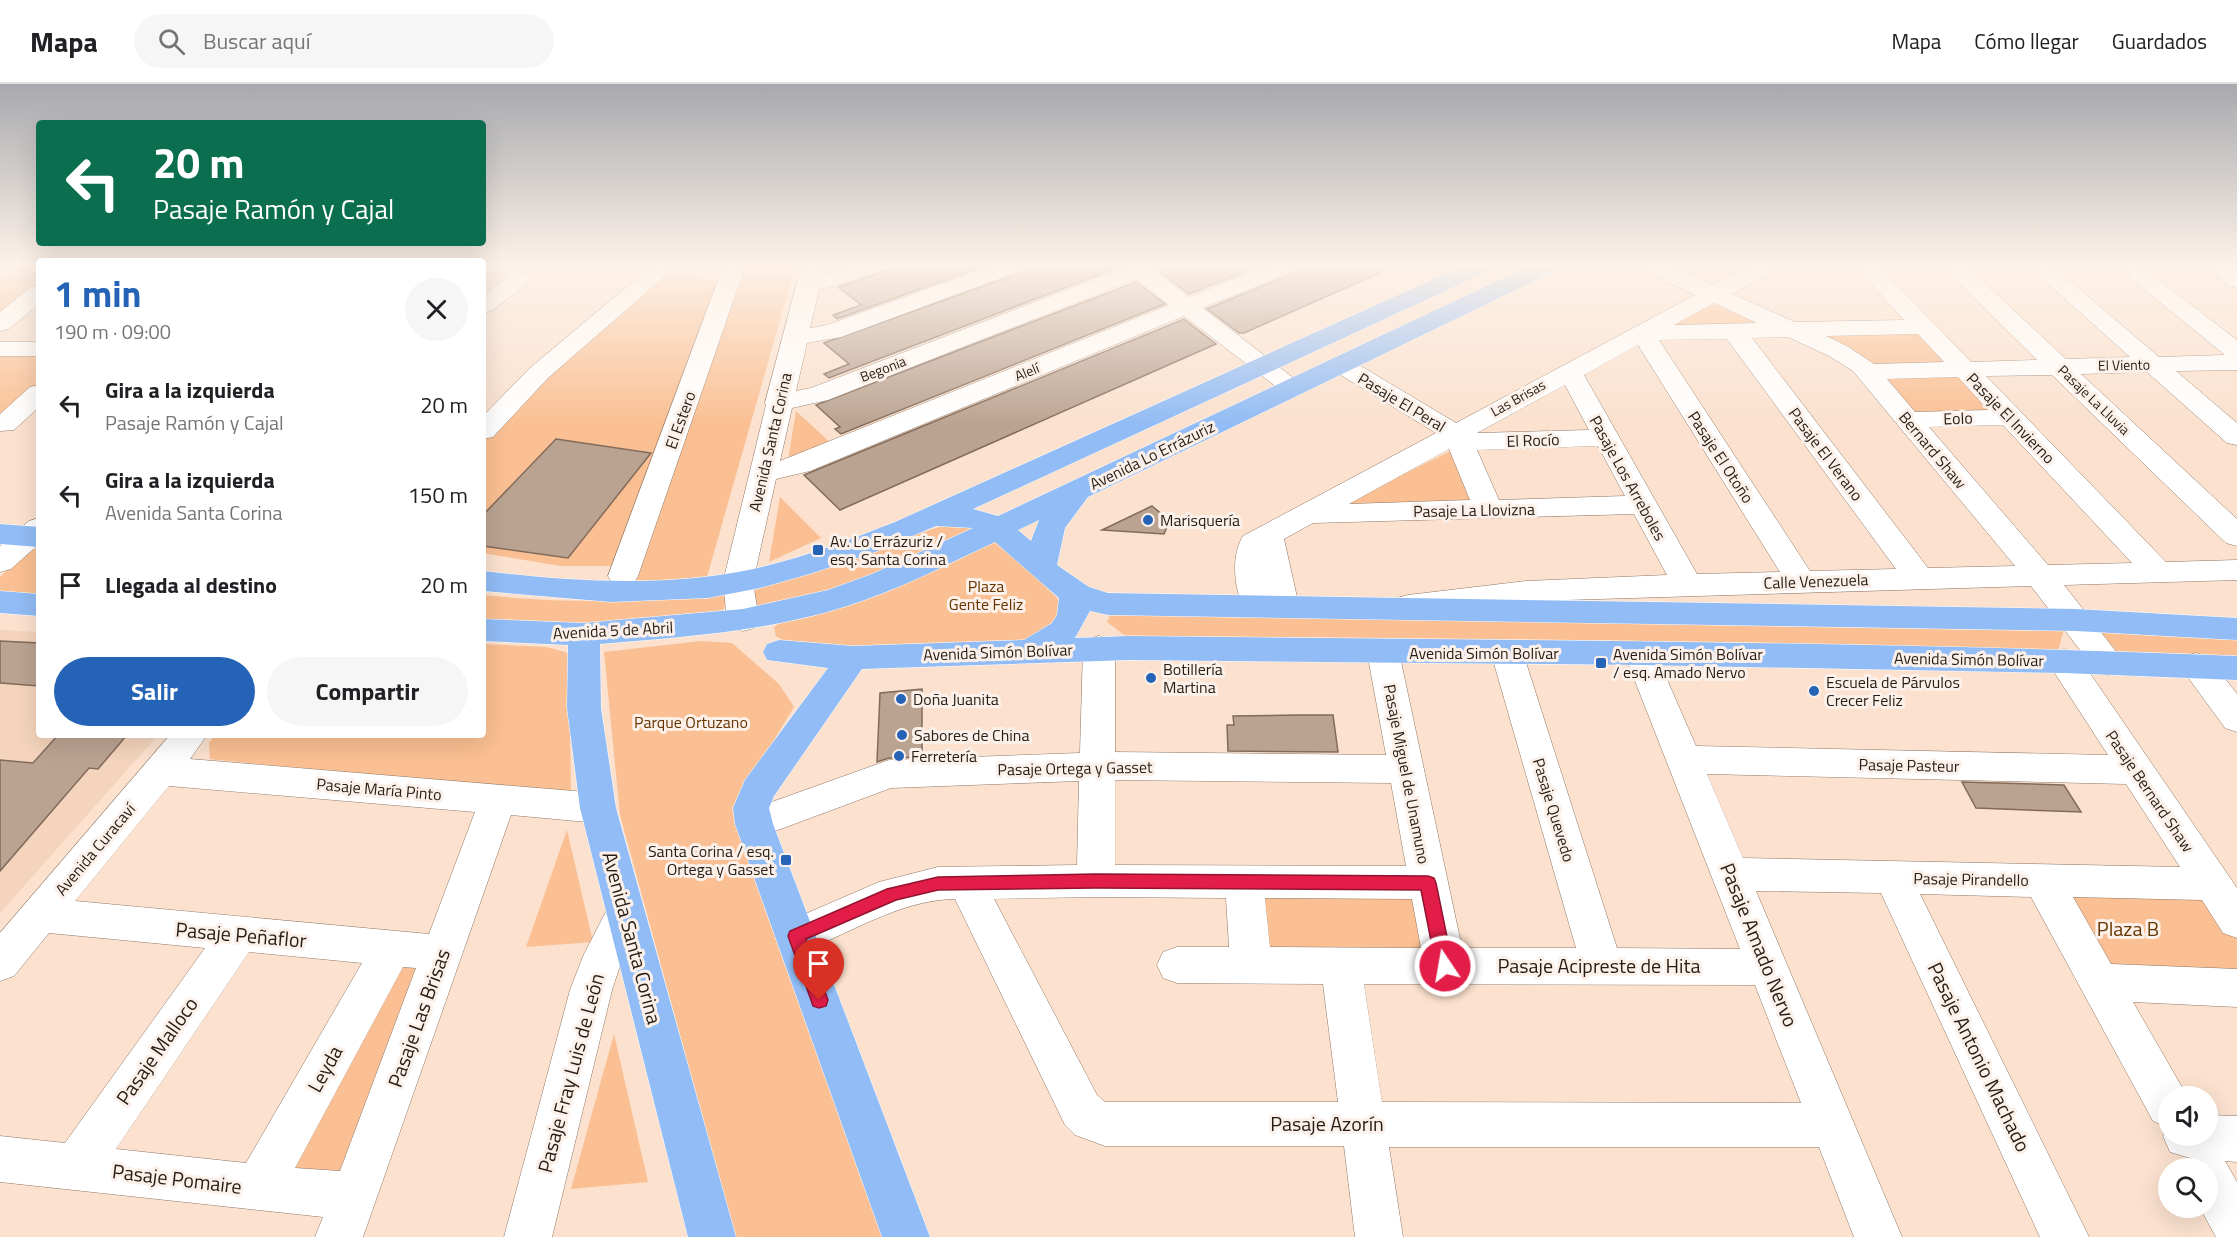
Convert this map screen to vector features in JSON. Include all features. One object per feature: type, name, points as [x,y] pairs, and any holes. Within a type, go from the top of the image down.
[{"type":"main road","name":"Avenida Lo Errázuriz","points":[[738,582],[818,561],[932,517],[1367,318]]},
{"type":"main road","name":"Avenida Lo Errázuriz","points":[[743,620],[786,612],[884,581],[1437,318]]},
{"type":"main road","points":[[1042,569],[1047,532],[1064,504],[1079,490]]},
{"type":"main road","points":[[932,517],[964,517],[988,523],[1075,596],[1108,604],[2076,620],[2237,629]]},
{"type":"main road","points":[[0,534],[36,534]]},
{"type":"main road","points":[[486,581],[543,587],[660,590],[707,587],[738,582]]},
{"type":"main road","points":[[1032,650],[1052,640],[1067,627],[1075,612],[1075,596]]},
{"type":"main road","points":[[0,602],[36,605]]},
{"type":"main road","points":[[1108,604],[1099,612],[1097,624],[1110,638],[1114,648]]},
{"type":"main road","points":[[743,620],[779,652],[802,678],[816,710]]},
{"type":"main road","name":"Avenida 5 de Abril","points":[[486,630],[584,634],[743,620]]},
{"type":"main road","name":"Avenida Santa Corina","points":[[584,634],[584,708],[598,808],[712,1237]]},
{"type":"main road","name":"Avenida Simón Bolívar","points":[[779,652],[853,658],[1114,648],[1640,653],[2064,661],[2237,668]]},
{"type":"main road","points":[[853,658],[753,798],[751,808],[754,824],[906,1237]]},
{"type":"street","points":[[486,428],[539,373],[604,318]]},
{"type":"street","name":"El Estero","points":[[623,576],[716,318]]},
{"type":"street","name":"Avenida Santa Corina","points":[[743,620],[738,582],[799,318]]},
{"type":"street","points":[[794,338],[832,332],[871,318]]},
{"type":"street","name":"Begonia","points":[[778,403],[819,394],[1011,318]]},
{"type":"street","name":"Alelí","points":[[763,474],[800,465],[1163,318]]},
{"type":"street","points":[[1200,318],[1292,387]]},
{"type":"street","name":"Las Brisas","points":[[1270,606],[1268,534],[1457,438],[1569,370],[1670,318]]},
{"type":"street","name":"Bernard Shaw","points":[[1766,318],[1846,356],[1866,372],[2041,577],[2108,663]]},
{"type":"street","name":"Pasaje El Invierno","points":[[1915,318],[2159,573]]},
{"type":"street","name":"Pasaje La Lluvia","points":[[2007,318],[2237,536]]},
{"type":"street","points":[[2100,318],[2237,437]]},
{"type":"street","points":[[2195,318],[2204,323],[2237,352]]},
{"type":"street","points":[[2204,323],[2237,321]]},
{"type":"street","points":[[1642,333],[1924,327]]},
{"type":"street","name":"Pasaje El Verano","points":[[1734,331],[1918,578]]},
{"type":"street","name":"Pasaje El Otoño","points":[[1642,333],[1801,581]]},
{"type":"street","points":[[0,349],[36,349]]},
{"type":"street","name":"El Viento","points":[[1866,372],[2237,362]]},
{"type":"street","name":"Pasaje El Peral","points":[[1340,364],[1457,438],[1488,509]]},
{"type":"street","name":"Pasaje Los Arreboles","points":[[1569,370],[1688,585]]},
{"type":"street","points":[[3,423],[36,396]]},
{"type":"street","name":"Eolo","points":[[1907,420],[2010,417]]},
{"type":"street","points":[[3,423],[36,426]]},
{"type":"street","name":"El Rocío","points":[[1457,438],[1606,438]]},
{"type":"street","name":"Pasaje La Llovizna","points":[[1304,514],[1644,506]]},
{"type":"street","points":[[0,562],[36,534]]},
{"type":"street","name":"Calle Venezuela","points":[[1397,608],[1502,593],[1801,581],[2041,577],[2237,570]]},
{"type":"street","points":[[1096,881],[1098,766],[1114,648]]},
{"type":"street","name":"Pasaje Miguel de Unamuno","points":[[1383,652],[1445,966]]},
{"type":"street","name":"Pasaje Quevedo","points":[[1507,653],[1602,966]]},
{"type":"street","name":"Pasaje Amado Nervo","points":[[1640,653],[1878,1237]]},
{"type":"street","name":"Pasaje Bernard Shaw","points":[[2064,661],[2237,921]]},
{"type":"street","points":[[2196,666],[2237,719]]},
{"type":"street","name":"Avenida Curacaví","points":[[0,963],[188,738]]},
{"type":"street","name":"Pasaje Pasteur","points":[[1683,760],[2135,770]]},
{"type":"street","name":"Pasaje Ortega y Gasset","points":[[754,824],[889,774],[1098,766],[1405,769]]},
{"type":"street","name":"Pasaje María Pinto","points":[[160,771],[598,808]]},
{"type":"street","name":"Pasaje Las Brisas","points":[[347,1217],[498,799]]},
{"type":"street","name":"Pasaje Pirandello","points":[[1730,874],[2212,884]]},
{"type":"street","name":"Pasaje Antonio Machado","points":[[1893,878],[2066,1237]]},
{"type":"street","points":[[2042,880],[2158,1087]]},
{"type":"street","points":[[796,936],[907,889],[938,883],[1096,881],[1428,883]]},
{"type":"street","points":[[1244,882],[1251,965]]},
{"type":"street","name":"Pasaje Azorín","points":[[966,883],[1081,1110],[1091,1119],[1105,1124],[1832,1125]]},
{"type":"street","name":"Pasaje Fray Luis de León","points":[[528,1237],[591,990],[604,954],[625,914]]},
{"type":"street","name":"Pasaje Peñaflor","points":[[40,915],[442,953]]},
{"type":"street","name":"Pasaje Malloco","points":[[76,1167],[238,935]]},
{"type":"street","name":"Leyda","points":[[258,1188],[392,949]]},
{"type":"street","name":"Pasaje Acipreste de Hita","points":[[1177,965],[1768,967]]},
{"type":"street","points":[[1341,965],[1379,1237]]},
{"type":"street","points":[[2099,982],[2237,988]]},
{"type":"street","points":[[2218,1138],[2237,1139]]},
{"type":"street","name":"Pasaje Pomaire","points":[[0,1160],[258,1188],[347,1217]]},
{"type":"street","points":[[2218,1194],[2237,1228]]},
{"type":"shaded area","points":[[0,630],[36,632],[36,738],[155,738],[0,913]]},
{"type":"green space","points":[[613,318],[705,318],[612,566],[561,566],[486,554],[486,440],[538,384]]},
{"type":"green space","points":[[726,318],[781,318],[707,577],[630,584]]},
{"type":"green space","points":[[1686,318],[1752,318],[1772,327],[1666,329]]},
{"type":"green space","points":[[1925,332],[1955,367],[1885,368],[1809,334]]},
{"type":"green space","points":[[0,353],[36,353],[36,386],[0,417]]},
{"type":"green space","points":[[1960,376],[1996,414],[1917,416],[1885,378]]},
{"type":"green space","points":[[796,411],[834,446],[787,466]]},
{"type":"green space","points":[[1455,449],[1479,507],[1327,511]]},
{"type":"green space","points":[[780,497],[821,538],[769,562]]},
{"type":"green space","points":[[948,524],[970,525],[976,530],[860,583],[754,608],[751,597],[756,590]]},
{"type":"green space","name":"Plaza Gente Feliz","points":[[997,537],[1058,599],[1065,611],[1037,641],[817,651],[794,648],[776,636],[774,628],[782,620]]},
{"type":"green space","points":[[36,549],[36,594],[0,591],[0,577],[26,552]]},
{"type":"green space","points":[[729,594],[723,610],[598,631],[486,625],[486,595],[545,600],[668,599]]},
{"type":"green space","points":[[1112,612],[2064,629],[2057,655],[1128,638],[1107,622]]},
{"type":"green space","points":[[2091,630],[2237,639],[2237,663],[2092,654]]},
{"type":"green space","name":"Parque Ortuzano","points":[[701,641],[732,643],[779,684],[794,707],[732,808],[884,1237],[735,1237],[620,815],[604,652]]},
{"type":"green space","points":[[486,644],[546,647],[569,653],[571,796],[210,759],[209,743],[213,738],[486,738]]},
{"type":"green space","points":[[567,830],[593,942],[526,947]]},
{"type":"green space","name":"Plaza B","points":[[2057,888],[2205,890],[2237,933],[2237,970],[2100,968]]},
{"type":"green space","points":[[1248,889],[1412,891],[1422,950],[1252,947]]},
{"type":"green space","points":[[397,963],[427,964],[349,1180],[280,1172]]},
{"type":"green space","points":[[614,1034],[648,1182],[571,1189]]},
{"type":"building","points":[[895,318],[986,318],[829,378],[824,374],[849,364],[824,343]]},
{"type":"building","points":[[1043,318],[1131,318],[841,434],[835,429],[840,427],[816,405]]},
{"type":"building","points":[[1219,318],[1278,318],[1244,333],[1239,333]]},
{"type":"building","points":[[1184,319],[1216,344],[840,510],[804,475]]},
{"type":"building","points":[[556,439],[651,453],[568,558],[486,546],[486,512]]},
{"type":"building","name":"Marisquería","points":[[1152,506],[1170,521],[1164,534],[1102,530]]},
{"type":"building","points":[[0,641],[36,643],[36,686],[0,683]]},
{"type":"building","points":[[922,689],[922,757],[889,758],[877,762],[880,693]]},
{"type":"building","points":[[1333,715],[1338,752],[1228,751],[1227,725],[1234,725],[1233,716]]},
{"type":"building","points":[[55,738],[124,738],[98,769],[89,768],[0,871],[0,760],[33,763]]},
{"type":"building","points":[[1962,782],[2064,785],[2081,812],[1976,808]]},
{"type":"place","name":"Marisquería","points":[[1148,520]]},
{"type":"place","name":"Av. Lo Errázuriz / esq. Santa Corina","points":[[818,550]]},
{"type":"place","name":"Avenida Simón Bolívar / esq. Amado Nervo","points":[[1601,663]]},
{"type":"place","name":"Botillería Martina","points":[[1151,678]]},
{"type":"place","name":"Escuela de Párvulos Crecer Feliz","points":[[1814,691]]},
{"type":"place","name":"Doña Juanita","points":[[901,699]]},
{"type":"place","name":"Sabores de China","points":[[902,735]]},
{"type":"place","name":"Ferretería","points":[[899,756]]},
{"type":"place","name":"Santa Corina / esq. Ortega y Gasset","points":[[786,860]]},
{"type":"route","points":[[819,1000],[796,936],[893,894],[938,883],[1096,881],[1428,883],[1445,966]]}]
